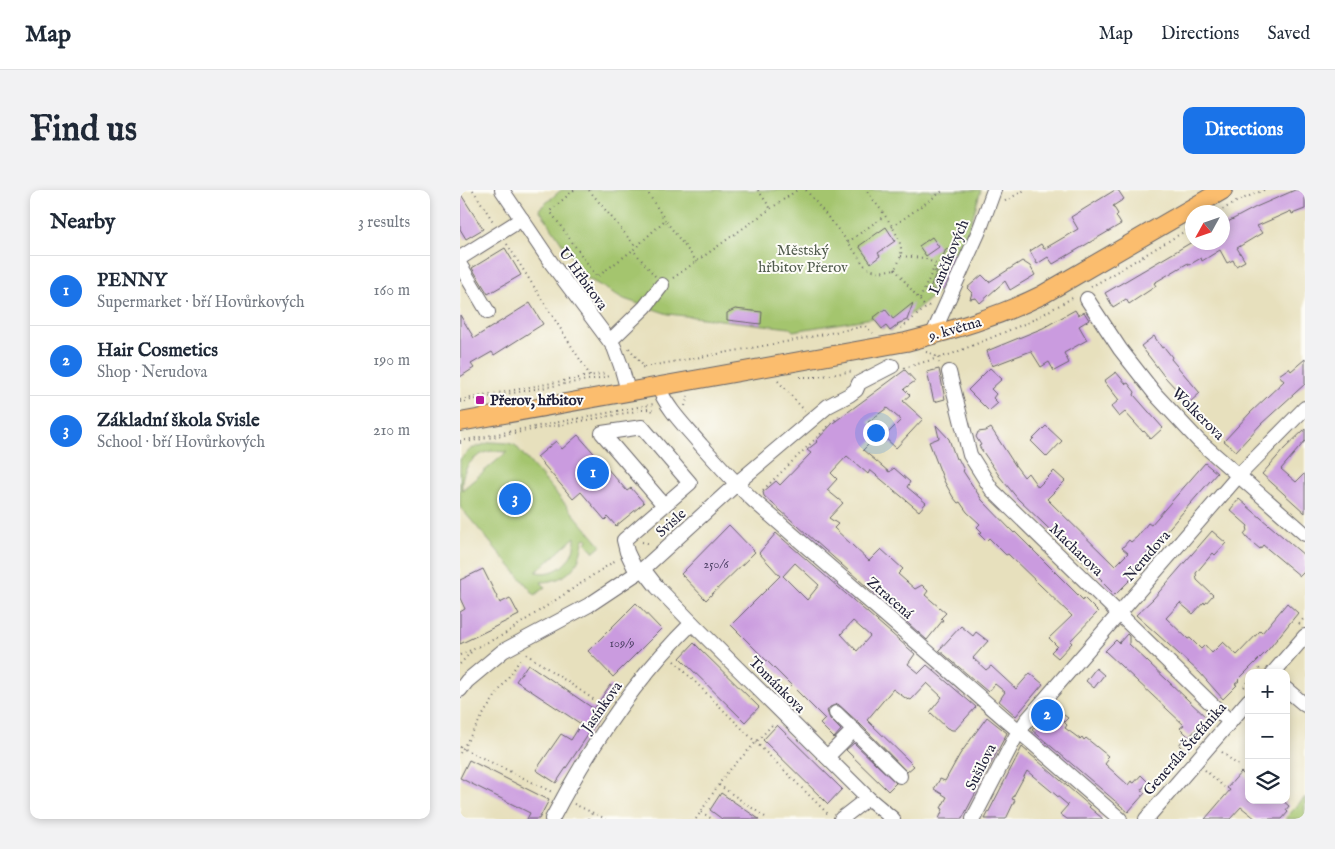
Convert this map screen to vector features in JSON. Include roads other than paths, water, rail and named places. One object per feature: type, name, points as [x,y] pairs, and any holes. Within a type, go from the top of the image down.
[{"type":"main road","name":"9. května","points":[[460,422],[628,391],[657,401],[964,327],[1017,307],[1222,190]]},
{"type":"street","name":"U Hřbitova","points":[[502,190],[552,264],[610,341],[620,360],[628,391]]},
{"type":"street","name":"Lančíkových","points":[[932,336],[999,195]]},
{"type":"street","points":[[460,258],[522,219]]},
{"type":"street","points":[[460,265],[488,312]]},
{"type":"street","points":[[610,341],[645,307],[662,285]]},
{"type":"street","name":"Wolkerova","points":[[1087,299],[1120,349],[1156,395],[1198,440],[1305,534]]},
{"type":"street","name":"Svisle","points":[[460,690],[467,681],[503,651],[589,605],[640,571],[828,406],[850,395],[856,390],[859,383],[897,367]]},
{"type":"street","name":"Macharova","points":[[944,369],[970,455],[992,490],[1230,722]]},
{"type":"street","name":"Ztracená","points":[[657,401],[679,420],[736,485],[1120,819]]},
{"type":"street","name":"Nerudova","points":[[1019,731],[1239,475],[1305,408]]},
{"type":"street","points":[[642,427],[690,483],[664,505],[608,440],[602,433],[642,427]]},
{"type":"street","name":"Tománkova","points":[[664,505],[624,540],[627,552],[640,571],[868,798],[893,819]]},
{"type":"street","name":"Jasínkova","points":[[552,819],[572,781],[620,709],[652,666],[692,623]]},
{"type":"street","points":[[1276,669],[1305,636]]},
{"type":"street","points":[[1290,692],[1305,705]]},
{"type":"street","name":"Generála Štefánika","points":[[1146,819],[1245,705]]},
{"type":"street","points":[[836,713],[900,776]]},
{"type":"street","points":[[827,757],[854,730]]},
{"type":"street","name":"Sušilova","points":[[973,819],[1019,731]]},
{"type":"street","points":[[836,817],[868,798]]},
{"type":"place","name":"Přerov, hřbitov","points":[[480,400]]},
{"type":"place","name":"PENNY","points":[[593,473]]},
{"type":"place","name":"Základní škola Svisle","points":[[515,499]]},
{"type":"place","name":"Hair Cosmetics","points":[[1047,715]]},
{"type":"park label","name":"Městský hřbitov Přerov","points":[[803,258]]}]
